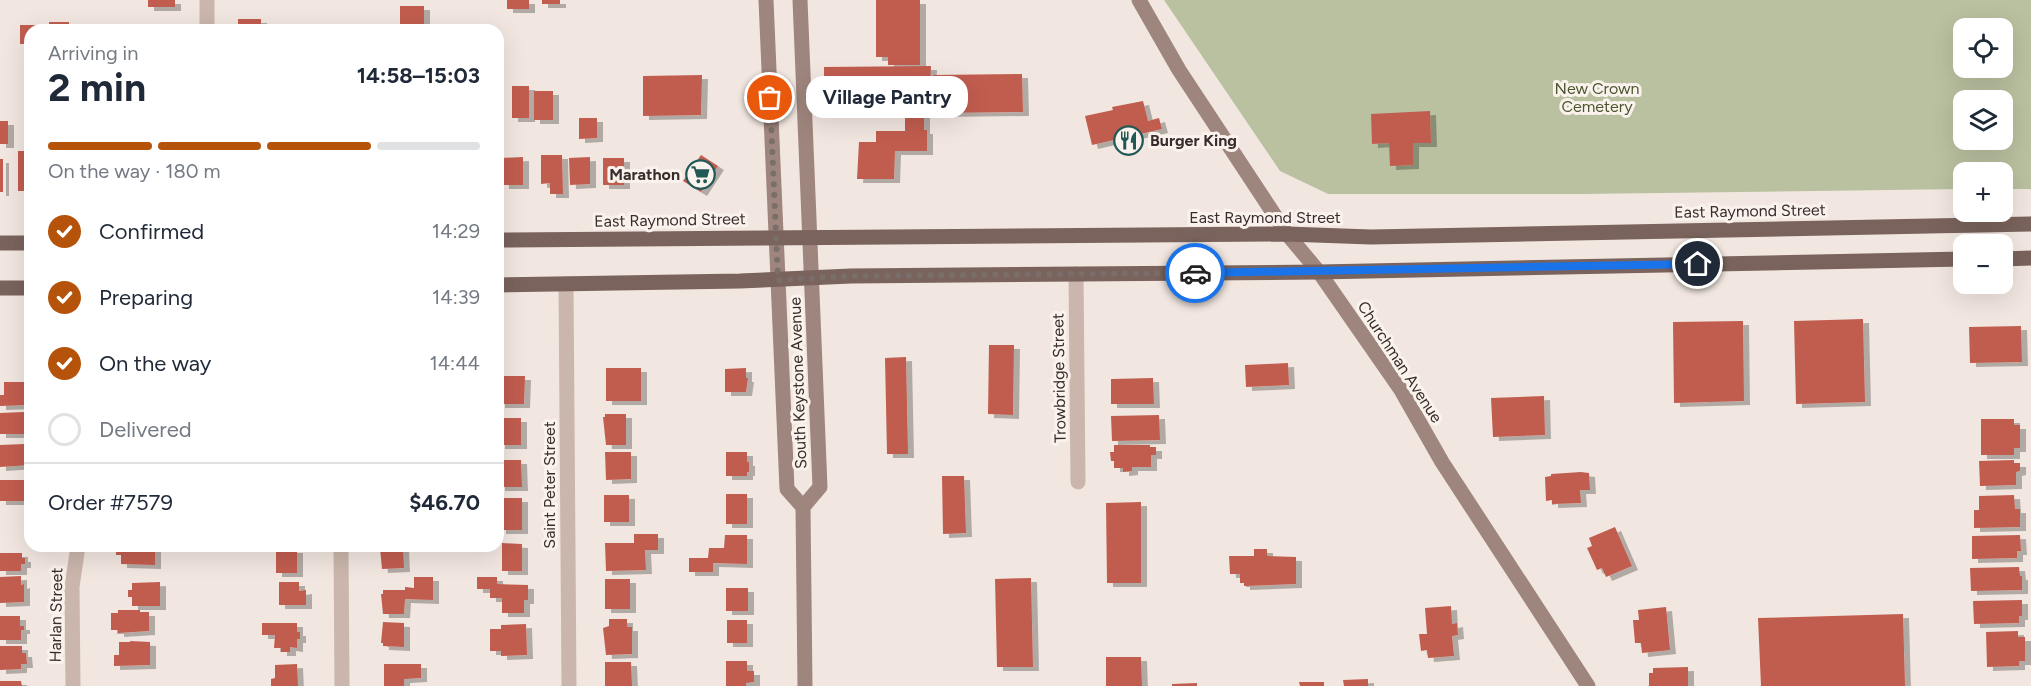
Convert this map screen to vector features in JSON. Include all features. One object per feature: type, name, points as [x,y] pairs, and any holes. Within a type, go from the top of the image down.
[{"type":"main road","name":"South Keystone Avenue","points":[[766,0],[787,489],[803,507],[820,487],[800,0]]},
{"type":"main road","name":"Churchman Avenue","points":[[1139,0],[1179,70],[1287,234],[1319,272],[1401,390],[1442,462],[1588,686]]},
{"type":"main road","name":"East Raymond Street","points":[[504,240],[1287,234],[1371,237],[2031,224]]},
{"type":"main road","points":[[0,243],[24,243]]},
{"type":"main road","points":[[2013,258],[2031,258]]},
{"type":"main road","points":[[504,285],[1953,259]]},
{"type":"main road","points":[[0,288],[24,288]]},
{"type":"main road","points":[[803,507],[806,686]]},
{"type":"street","points":[[207,0],[207,24]]},
{"type":"street","name":"Trowbridge Street","points":[[1076,274],[1078,482]]},
{"type":"street","name":"Saint Peter Street","points":[[566,284],[569,686]]},
{"type":"street","name":"Harlan Street","points":[[73,686],[72,593],[77,552]]},
{"type":"street","points":[[341,552],[342,686]]},
{"type":"green space","name":"New Crown Cemetery","points":[[1164,0],[2031,0],[2031,189],[2013,189],[2013,162],[1953,162],[1953,189],[1582,194],[1328,194],[1280,171]]},
{"type":"building","points":[[148,0],[175,0],[175,7],[148,7]]},
{"type":"building","points":[[507,0],[529,0],[529,9],[507,9]]},
{"type":"building","points":[[542,0],[560,0],[560,4],[542,4]]},
{"type":"building","points":[[876,0],[920,0],[920,65],[888,65],[888,57],[876,57]]},
{"type":"building","points":[[400,6],[424,6],[424,24],[400,24]]},
{"type":"building","points":[[238,19],[261,19],[261,24],[238,24]]},
{"type":"building","points":[[49,22],[69,22],[69,24],[49,24]]},
{"type":"building","points":[[20,25],[24,25],[24,44],[20,44]]},
{"type":"building","points":[[931,66],[930,89],[918,89],[918,97],[924,97],[924,130],[927,130],[927,151],[895,151],[894,179],[857,179],[859,142],[876,142],[876,131],[905,131],[907,91],[824,91],[824,67]]},
{"type":"building","points":[[1022,74],[1023,112],[933,113],[933,75]]},
{"type":"building","points":[[702,75],[701,115],[643,116],[643,76]]},
{"type":"building","points":[[512,86],[529,86],[529,118],[512,118]]},
{"type":"building","points":[[534,91],[553,91],[553,120],[534,120]]},
{"type":"building","points":[[1143,101],[1148,121],[1159,118],[1162,129],[1092,145],[1085,116],[1113,110],[1112,107]]},
{"type":"building","points":[[1430,111],[1431,143],[1413,143],[1413,165],[1390,166],[1389,143],[1372,144],[1371,114]]},
{"type":"building","points":[[579,118],[597,118],[597,138],[579,139]]},
{"type":"building","points":[[0,121],[8,121],[8,144],[0,144]]},
{"type":"building","points":[[18,151],[24,151],[24,191],[18,191]]},
{"type":"building","points":[[541,155],[562,155],[563,194],[550,194],[550,183],[541,184]]},
{"type":"building","points":[[701,155],[718,166],[701,192],[683,181]]},
{"type":"building","points":[[523,157],[523,185],[504,185],[504,158]]},
{"type":"building","points":[[590,157],[590,184],[570,185],[569,158]]},
{"type":"building","points":[[603,158],[624,158],[624,185],[603,185]]},
{"type":"building","points":[[0,159],[3,159],[3,192],[0,192]]},
{"type":"building","points":[[1863,319],[1865,402],[1796,404],[1794,321]]},
{"type":"building","points":[[1743,321],[1744,401],[1674,403],[1673,322]]},
{"type":"building","points":[[2021,326],[2022,362],[1970,363],[1969,327]]},
{"type":"building","points":[[989,345],[1014,345],[1013,415],[988,414]]},
{"type":"building","points":[[906,357],[908,454],[887,454],[885,358]]},
{"type":"building","points":[[1288,363],[1289,385],[1246,387],[1245,365]]},
{"type":"building","points":[[606,368],[641,368],[641,401],[606,401]]},
{"type":"building","points":[[746,368],[746,378],[748,378],[746,392],[725,392],[725,369]]},
{"type":"building","points":[[504,376],[525,376],[524,404],[504,404]]},
{"type":"building","points":[[1153,378],[1154,404],[1111,404],[1111,379]]},
{"type":"building","points":[[4,382],[24,382],[24,405],[0,406],[0,395],[4,395]]},
{"type":"building","points":[[1544,396],[1545,435],[1493,437],[1491,398]]},
{"type":"building","points":[[24,412],[24,434],[0,434],[0,413]]},
{"type":"building","points":[[605,414],[626,414],[626,445],[606,445],[603,417]]},
{"type":"building","points":[[1159,415],[1160,440],[1112,441],[1111,416]]},
{"type":"building","points":[[504,418],[521,418],[521,445],[504,445]]},
{"type":"building","points":[[1981,419],[2014,419],[2014,425],[2020,425],[2020,448],[2014,448],[2014,455],[1981,455]]},
{"type":"building","points":[[24,444],[24,465],[0,467],[0,445]]},
{"type":"building","points":[[1114,445],[1150,445],[1150,447],[1156,447],[1156,455],[1151,455],[1151,467],[1132,467],[1132,471],[1123,472],[1123,468],[1114,468],[1114,461],[1111,461],[1110,452],[1114,452]]},
{"type":"building","points":[[605,452],[631,452],[631,479],[606,480]]},
{"type":"building","points":[[726,452],[747,452],[749,472],[747,476],[726,476]]},
{"type":"building","points":[[504,460],[521,460],[522,487],[504,487]]},
{"type":"building","points":[[2014,460],[2014,463],[2020,463],[2020,471],[2016,472],[2016,485],[1980,486],[1979,461]]},
{"type":"building","points":[[1589,473],[1590,490],[1580,490],[1581,503],[1552,504],[1552,500],[1546,501],[1545,477],[1551,474]]},
{"type":"building","points":[[942,476],[964,476],[966,533],[943,534]]},
{"type":"building","points":[[0,480],[24,480],[24,501],[0,501]]},
{"type":"building","points":[[726,494],[747,494],[747,524],[726,524]]},
{"type":"building","points":[[604,495],[629,495],[629,522],[604,522]]},
{"type":"building","points":[[2014,495],[2015,509],[2020,509],[2020,527],[1974,528],[1974,510],[1979,510],[1979,496]]},
{"type":"building","points":[[504,498],[522,498],[522,530],[504,530]]},
{"type":"building","points":[[1141,502],[1141,583],[1107,583],[1106,503]]},
{"type":"building","points":[[1615,527],[1632,566],[1606,577],[1602,568],[1597,570],[1587,548],[1592,546],[1589,538]]},
{"type":"building","points":[[634,534],[658,534],[658,550],[645,550],[646,570],[606,571],[605,543],[634,543]]},
{"type":"building","points":[[725,535],[747,535],[747,564],[713,563],[713,572],[689,572],[689,558],[708,558],[709,548],[724,548]]},
{"type":"building","points":[[2020,535],[2021,551],[2017,551],[2017,558],[1972,559],[1972,536]]},
{"type":"building","points":[[504,543],[522,544],[522,571],[502,571]]},
{"type":"building","points":[[1254,549],[1267,549],[1267,556],[1296,557],[1296,584],[1244,586],[1244,583],[1240,583],[1240,574],[1230,574],[1229,556],[1254,556]]},
{"type":"building","points":[[116,552],[155,552],[155,565],[121,564],[121,555],[116,555]]},
{"type":"building","points":[[276,552],[297,552],[297,573],[276,573]]},
{"type":"building","points":[[380,552],[403,552],[404,568],[382,569]]},
{"type":"building","points":[[0,553],[22,553],[25,564],[21,564],[21,571],[0,571]]},
{"type":"building","points":[[2019,567],[2020,576],[2022,576],[2022,590],[1971,591],[1970,568]]},
{"type":"building","points":[[21,576],[21,585],[24,584],[24,602],[0,603],[0,577]]},
{"type":"building","points":[[414,577],[433,577],[433,600],[405,599],[404,614],[383,614],[381,594],[383,590],[414,588]]},
{"type":"building","points":[[477,577],[497,577],[497,584],[528,585],[528,600],[524,600],[524,613],[502,613],[502,598],[490,598],[490,589],[477,589]]},
{"type":"building","points":[[1031,578],[1033,667],[997,667],[995,579]]},
{"type":"building","points":[[605,579],[630,579],[630,609],[605,609]]},
{"type":"building","points":[[160,582],[160,606],[132,606],[132,597],[128,597],[128,590],[132,590],[132,583]]},
{"type":"building","points":[[279,582],[299,582],[299,591],[306,590],[306,605],[279,605]]},
{"type":"building","points":[[726,588],[748,588],[748,611],[726,611]]},
{"type":"building","points":[[2022,600],[2022,616],[2019,616],[2019,623],[1974,624],[1973,601]]},
{"type":"building","points":[[1451,606],[1452,624],[1457,623],[1458,635],[1452,636],[1454,656],[1428,658],[1427,650],[1421,651],[1419,634],[1427,634],[1425,608]]},
{"type":"building","points":[[1666,607],[1670,650],[1642,653],[1641,643],[1635,643],[1633,620],[1639,620],[1638,610]]},
{"type":"building","points":[[118,610],[149,612],[149,631],[118,633],[118,630],[111,630],[111,613],[118,613]]},
{"type":"building","points":[[1903,614],[1905,686],[1761,686],[1758,618]]},
{"type":"building","points":[[0,616],[20,616],[20,626],[24,626],[24,630],[21,630],[21,640],[0,640]]},
{"type":"building","points":[[609,619],[627,619],[627,627],[632,627],[632,654],[606,655],[603,628],[609,626]]},
{"type":"building","points":[[727,620],[747,620],[747,643],[727,643]]},
{"type":"building","points":[[383,622],[404,623],[404,647],[383,646],[381,643]]},
{"type":"building","points":[[262,623],[297,623],[300,639],[297,639],[297,648],[290,647],[290,652],[281,652],[281,648],[274,648],[275,635],[262,635]]},
{"type":"building","points":[[526,624],[527,655],[501,656],[501,651],[490,651],[490,629],[501,629],[501,625]]},
{"type":"building","points":[[2018,631],[2018,637],[2025,637],[2025,661],[2019,661],[2019,666],[1987,667],[1986,632]]},
{"type":"building","points":[[119,642],[150,642],[150,665],[114,666],[114,655],[119,655]]},
{"type":"building","points":[[0,646],[22,646],[22,653],[26,653],[27,664],[21,664],[21,669],[0,670]]},
{"type":"building","points":[[1106,657],[1141,657],[1142,686],[1106,686]]},
{"type":"building","points":[[726,661],[747,661],[747,671],[754,671],[754,682],[746,683],[746,686],[726,686]]},
{"type":"building","points":[[605,662],[631,662],[632,686],[605,686]]},
{"type":"building","points":[[297,664],[298,686],[271,686],[271,679],[275,678],[275,665]]},
{"type":"building","points":[[384,664],[421,664],[421,678],[404,679],[404,686],[384,686]]},
{"type":"building","points":[[1688,667],[1688,686],[1649,686],[1649,673],[1653,673],[1653,668]]},
{"type":"building","points":[[1368,679],[1368,686],[1344,686],[1343,680]]},
{"type":"building","points":[[0,681],[21,681],[22,686],[0,686]]},
{"type":"building","points":[[1299,682],[1324,682],[1324,686],[1300,686]]},
{"type":"building","points":[[1197,683],[1197,686],[1172,686],[1172,684]]},
{"type":"way so far","points":[[770,98],[778,280],[851,276],[1195,273]]},
{"type":"place","name":"Village Pantry","points":[[770,98]]},
{"type":"place","name":"Burger King","points":[[1129,140]]},
{"type":"place","name":"Marathon","points":[[701,174]]},
{"type":"route","points":[[1195,273],[1698,264]]}]
